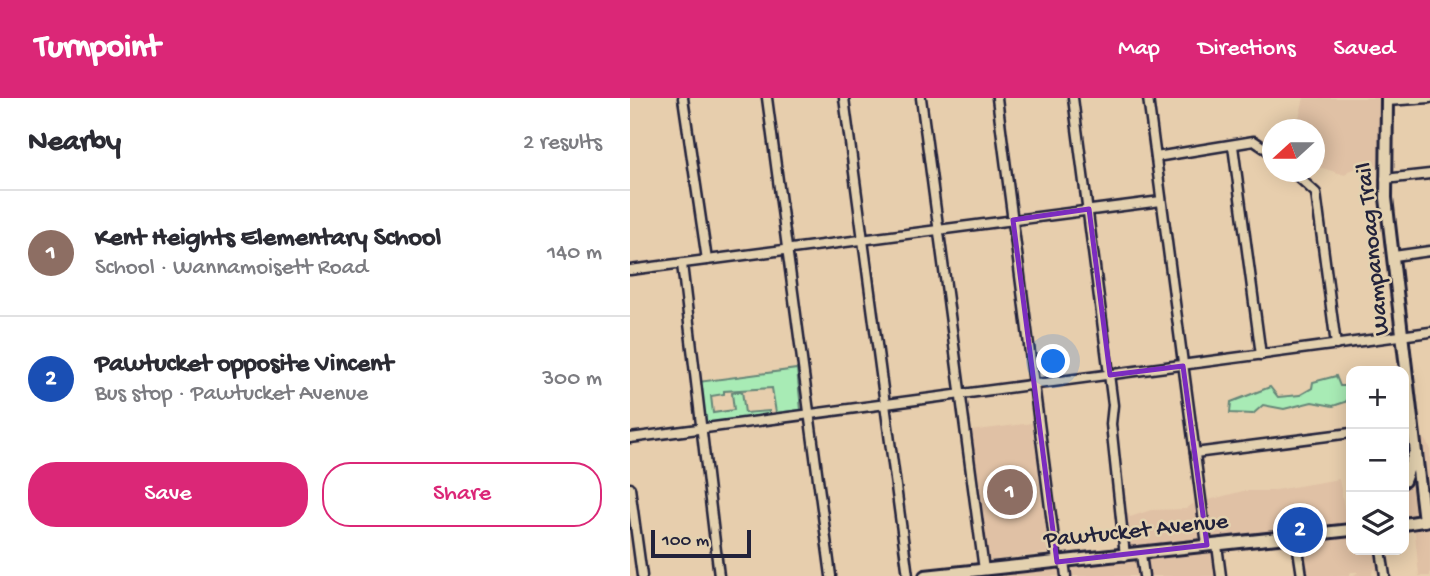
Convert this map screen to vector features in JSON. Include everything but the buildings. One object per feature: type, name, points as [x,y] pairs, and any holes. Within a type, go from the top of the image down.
[{"type":"main road","name":"Wampanoag Trail","points":[[1387,99],[1385,179],[1405,366]]},
{"type":"main road","name":"Wampanoag Trail","points":[[1409,428],[1415,448],[1427,521]]},
{"type":"main road","points":[[1409,466],[1415,448]]},
{"type":"main road","points":[[1409,523],[1427,521]]},
{"type":"main road","name":"Pawtucket Avenue","points":[[925,576],[984,570],[998,572],[1061,562],[1346,529]]},
{"type":"street","points":[[683,98],[707,260]]},
{"type":"street","points":[[767,98],[831,576]]},
{"type":"street","points":[[844,98],[908,576]]},
{"type":"street","points":[[920,98],[984,570]]},
{"type":"street","points":[[997,98],[1035,384],[1061,562],[1066,576]]},
{"type":"street","points":[[1073,98],[1110,375],[1113,405],[1111,424],[1125,556]]},
{"type":"street","points":[[1148,98],[1195,453],[1212,545],[1221,576]]},
{"type":"street","points":[[1387,99],[1430,98]]},
{"type":"street","points":[[1156,157],[1254,141],[1262,146]]},
{"type":"street","points":[[1233,146],[1261,355]]},
{"type":"street","points":[[1385,179],[1430,174]]},
{"type":"street","points":[[1304,182],[1316,193],[1336,345]]},
{"type":"street","points":[[630,270],[1161,201]]},
{"type":"street","points":[[1394,256],[1430,251]]},
{"type":"street","points":[[682,264],[699,429],[719,576]]},
{"type":"street","points":[[630,438],[1430,332]]},
{"type":"street","points":[[1195,453],[1346,434]]},
{"type":"street","points":[[630,488],[642,576]]},
{"type":"street","points":[[1296,536],[1302,576]]},
{"type":"street","points":[[1141,554],[1143,576]]},
{"type":"street","points":[[1382,555],[1385,576]]},
{"type":"highlighted area","points":[[1089,209],[1110,375],[1183,366],[1207,545],[1057,562],[1013,220]]},
{"type":"shaded area","points":[[1304,98],[1389,98],[1384,148],[1378,167],[1375,164],[1368,165],[1348,171],[1345,175],[1325,169],[1325,119],[1299,118]]},
{"type":"shaded area","points":[[1032,423],[1049,553],[987,561],[970,431]]},
{"type":"shaded area","points":[[1422,437],[1430,447],[1430,576],[1419,576],[1414,523],[1409,524],[1409,467],[1416,441]]},
{"type":"shaded area","points":[[1339,479],[1346,518],[1346,555],[1382,555],[1384,576],[1378,576],[1373,568],[1372,576],[1353,576],[1358,572],[1351,572],[1349,576],[1301,576],[1296,536],[1217,545],[1220,576],[998,576],[998,569],[1124,556],[1120,507],[1124,505],[1130,517],[1151,510],[1186,509],[1198,500],[1205,501],[1243,491],[1270,491]]},
{"type":"green space","points":[[797,369],[801,410],[776,413],[772,388],[724,391],[724,394],[711,396],[713,413],[734,410],[732,393],[742,391],[745,413],[769,411],[769,414],[704,425],[698,382]]},
{"type":"green space","points":[[1336,376],[1340,386],[1346,386],[1346,401],[1333,406],[1312,402],[1284,409],[1263,405],[1253,414],[1230,413],[1231,402],[1270,387],[1278,397],[1300,395],[1312,388],[1313,382]]},
{"type":"place","name":"Kent Heights Elementary School","points":[[1010,492]]},
{"type":"place","name":"Pawtucket opposite Vincent","points":[[1300,530]]}]
